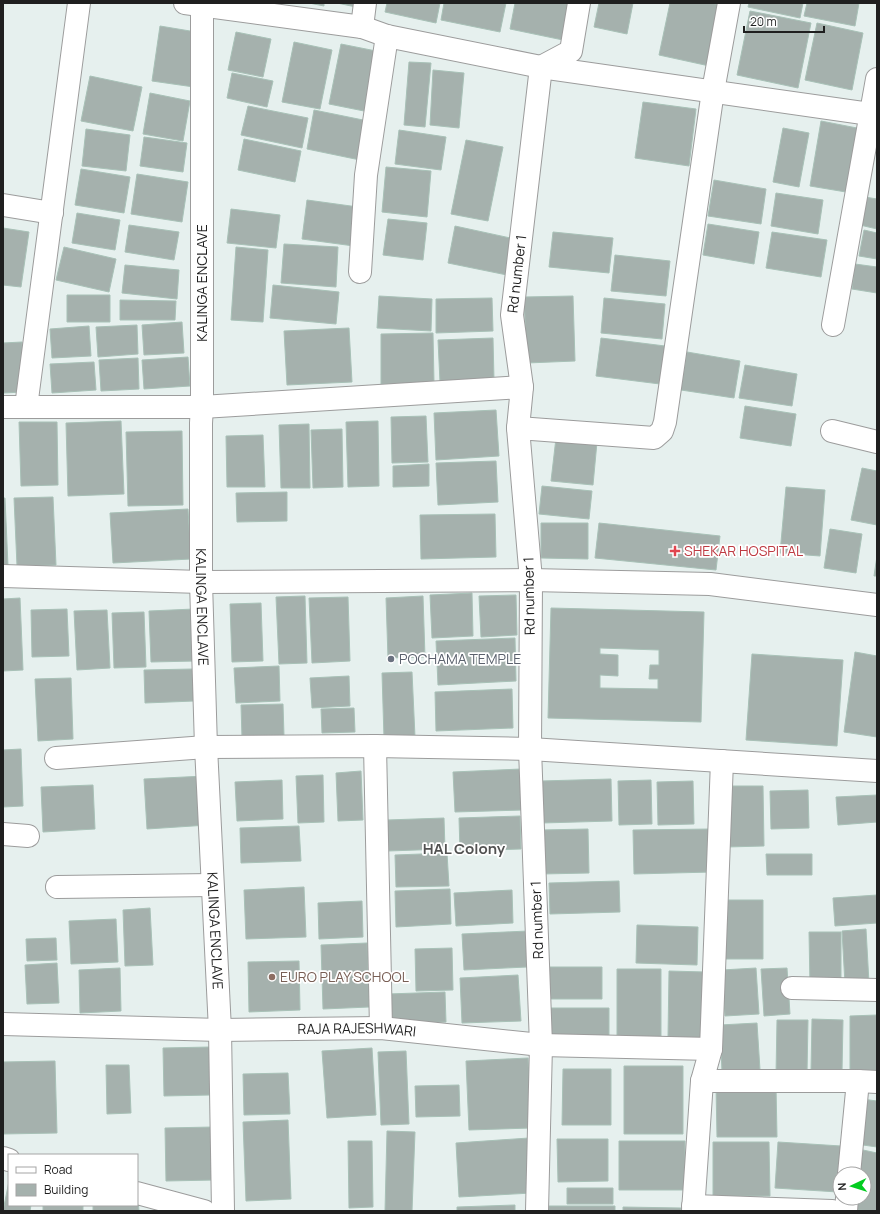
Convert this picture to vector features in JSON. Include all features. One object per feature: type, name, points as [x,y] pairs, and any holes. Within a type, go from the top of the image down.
[{"type":"street","points":[[26,407],[79,3]]},
{"type":"street","points":[[362,27],[365,3]]},
{"type":"street","points":[[541,67],[571,52],[579,3]]},
{"type":"street","points":[[518,428],[654,438],[662,431],[666,414],[713,91],[729,3]]},
{"type":"street","points":[[196,4],[362,27],[387,36],[541,67],[874,114]]},
{"type":"street","name":"KALINGA ENCLAVE","points":[[196,4],[202,407],[200,582],[212,885],[220,1030],[223,1211]]},
{"type":"street","points":[[360,272],[366,175],[387,36]]},
{"type":"street","name":"Rd number 1","points":[[537,1211],[541,1046],[530,749],[531,580],[518,428],[522,387],[512,315],[541,67]]},
{"type":"street","points":[[833,325],[874,114],[877,79]]},
{"type":"street","points":[[3,205],[52,213]]},
{"type":"street","points":[[3,407],[202,407],[522,387]]},
{"type":"street","points":[[832,432],[877,442]]},
{"type":"street","points":[[3,576],[200,582],[531,580],[710,584],[877,605]]},
{"type":"street","points":[[375,746],[381,1028]]},
{"type":"street","points":[[56,758],[206,747],[375,746],[530,749],[877,772]]},
{"type":"street","points":[[722,761],[711,1049],[702,1081],[693,1209],[832,1211]]},
{"type":"street","points":[[3,834],[28,836]]},
{"type":"street","points":[[57,887],[212,885]]},
{"type":"street","points":[[792,988],[877,990]]},
{"type":"street","name":"RAJA RAJESHWARI","points":[[3,1024],[220,1030],[381,1028],[541,1046],[711,1049]]},
{"type":"street","points":[[702,1081],[867,1081],[851,1166]]},
{"type":"street","points":[[138,1193],[204,1211]]},
{"type":"building","points":[[309,3],[324,3],[324,6]]},
{"type":"building","points":[[337,3],[357,3],[356,7]]},
{"type":"building","points":[[387,3],[440,3],[436,23],[385,12]]},
{"type":"building","points":[[444,3],[506,3],[500,32],[441,20]]},
{"type":"building","points":[[515,3],[570,3],[563,40],[510,29]]},
{"type":"building","points":[[599,3],[633,3],[627,34],[594,27]]},
{"type":"building","points":[[670,3],[711,3],[727,6],[714,67],[659,55]]},
{"type":"building","points":[[749,3],[803,3],[800,18],[748,7]]},
{"type":"building","points":[[807,3],[859,3],[855,26],[804,16]]},
{"type":"building","points":[[750,11],[811,23],[798,88],[737,75]]},
{"type":"building","points":[[817,23],[863,33],[852,90],[805,80]]},
{"type":"building","points":[[160,26],[202,33],[194,87],[152,81]]},
{"type":"building","points":[[236,32],[271,39],[263,77],[228,70]]},
{"type":"building","points":[[294,42],[332,50],[320,109],[282,102]]},
{"type":"building","points":[[341,44],[381,52],[369,112],[329,104]]},
{"type":"building","points":[[409,62],[431,63],[425,127],[404,125]]},
{"type":"building","points":[[433,70],[464,73],[459,128],[430,125]]},
{"type":"building","points":[[232,73],[273,81],[267,107],[227,98]]},
{"type":"building","points":[[90,76],[142,87],[133,131],[81,121]]},
{"type":"building","points":[[150,93],[190,101],[183,141],[143,134]]},
{"type":"building","points":[[643,102],[696,109],[689,166],[635,158]]},
{"type":"building","points":[[248,106],[308,118],[302,148],[241,135]]},
{"type":"building","points":[[314,110],[368,121],[360,160],[307,149]]},
{"type":"building","points":[[821,121],[857,128],[846,192],[810,186]]},
{"type":"building","points":[[783,128],[809,133],[799,187],[773,182]]},
{"type":"building","points":[[86,129],[130,135],[126,171],[82,166]]},
{"type":"building","points":[[399,130],[446,137],[441,170],[395,164]]},
{"type":"building","points":[[144,137],[187,143],[183,172],[140,166]]},
{"type":"building","points":[[244,139],[301,151],[295,182],[238,170]]},
{"type":"building","points":[[466,140],[503,147],[488,221],[451,214]]},
{"type":"building","points":[[386,167],[431,171],[427,217],[382,212]]},
{"type":"building","points":[[81,169],[130,177],[124,213],[75,205]]},
{"type":"building","points":[[137,174],[188,182],[182,222],[131,214]]},
{"type":"building","points":[[714,180],[766,189],[761,224],[708,216]]},
{"type":"building","points":[[776,193],[823,200],[818,234],[771,226]]},
{"type":"building","points":[[865,197],[877,199],[877,229],[860,225]]},
{"type":"building","points":[[307,200],[358,207],[354,246],[302,239]]},
{"type":"building","points":[[231,209],[280,215],[276,248],[227,243]]},
{"type":"building","points":[[77,213],[120,220],[115,250],[72,243]]},
{"type":"building","points":[[388,219],[427,223],[423,260],[383,255]]},
{"type":"building","points":[[708,224],[759,232],[754,264],[703,255]]},
{"type":"building","points":[[129,225],[179,232],[174,260],[125,252]]},
{"type":"building","points":[[455,226],[515,239],[507,275],[448,263]]},
{"type":"building","points":[[3,228],[29,232],[21,287],[3,285]]},
{"type":"building","points":[[864,230],[877,233],[877,259],[859,256]]},
{"type":"building","points":[[553,232],[613,238],[609,273],[549,267]]},
{"type":"building","points":[[772,232],[827,240],[821,277],[766,268]]},
{"type":"building","points":[[284,244],[338,247],[336,287],[281,283]]},
{"type":"building","points":[[64,247],[116,259],[109,292],[56,280]]},
{"type":"building","points":[[236,247],[268,250],[263,322],[231,320]]},
{"type":"building","points":[[615,255],[670,261],[666,296],[611,291]]},
{"type":"building","points":[[855,264],[877,267],[877,293],[852,289]]},
{"type":"building","points":[[125,265],[179,270],[177,299],[122,293]]},
{"type":"building","points":[[273,285],[339,292],[336,324],[270,318]]},
{"type":"building","points":[[67,295],[110,295],[110,322],[67,322]]},
{"type":"building","points":[[379,296],[432,299],[431,331],[377,328]]},
{"type":"building","points":[[573,296],[575,361],[527,363],[524,297]]},
{"type":"building","points":[[492,298],[493,331],[436,333],[436,299]]},
{"type":"building","points":[[604,298],[665,304],[662,339],[601,333]]},
{"type":"building","points":[[120,300],[176,301],[175,320],[120,320]]},
{"type":"building","points":[[182,322],[184,353],[144,355],[142,325]]},
{"type":"building","points":[[137,325],[138,354],[98,357],[96,327]]},
{"type":"building","points":[[89,326],[91,356],[52,358],[50,329]]},
{"type":"building","points":[[349,328],[352,382],[287,385],[284,331]]},
{"type":"building","points":[[433,333],[434,383],[381,384],[381,334]]},
{"type":"building","points":[[493,338],[494,380],[440,382],[438,340]]},
{"type":"building","points":[[601,338],[665,346],[660,384],[596,376]]},
{"type":"building","points":[[22,342],[24,392],[3,393],[3,343]]},
{"type":"building","points":[[687,352],[740,361],[734,398],[681,390]]},
{"type":"building","points":[[188,357],[190,386],[144,389],[142,360]]},
{"type":"building","points":[[138,358],[139,389],[101,391],[99,360]]},
{"type":"building","points":[[94,362],[96,390],[52,393],[50,364]]},
{"type":"building","points":[[745,365],[797,374],[792,406],[739,398]]},
{"type":"building","points":[[745,406],[796,414],[791,446],[740,438]]},
{"type":"building","points":[[496,410],[499,456],[436,460],[434,413]]},
{"type":"building","points":[[426,416],[428,462],[392,463],[391,417]]},
{"type":"building","points":[[121,421],[124,494],[68,496],[66,423]]},
{"type":"building","points":[[378,421],[379,486],[348,487],[346,422]]},
{"type":"building","points":[[19,422],[57,422],[58,485],[21,486]]},
{"type":"building","points":[[309,424],[310,488],[281,488],[279,425]]},
{"type":"building","points":[[342,429],[343,487],[313,488],[311,430]]},
{"type":"building","points":[[182,431],[183,505],[128,506],[126,432]]},
{"type":"building","points":[[263,435],[265,487],[227,487],[226,436]]},
{"type":"building","points":[[556,438],[597,442],[593,485],[551,481]]},
{"type":"building","points":[[496,461],[498,502],[438,505],[436,463]]},
{"type":"building","points":[[429,464],[429,486],[393,487],[393,466]]},
{"type":"building","points":[[862,468],[877,471],[877,525],[851,520]]},
{"type":"building","points":[[542,486],[592,491],[589,519],[539,514]]},
{"type":"building","points":[[786,487],[825,490],[820,556],[780,553]]},
{"type":"building","points":[[287,492],[287,521],[237,522],[236,493]]},
{"type":"building","points":[[53,497],[56,565],[17,566],[14,498]]},
{"type":"building","points":[[3,498],[5,498],[8,566],[3,567]]},
{"type":"building","points":[[188,509],[191,559],[113,563],[110,513]]},
{"type":"building","points":[[495,514],[496,557],[421,559],[420,515]]},
{"type":"building","points":[[541,523],[588,523],[588,559],[541,558]]},
{"type":"building","points":[[599,523],[720,536],[716,570],[595,558]]},
{"type":"building","points":[[830,529],[862,534],[856,573],[824,568]]},
{"type":"building","points":[[877,556],[877,576],[874,576]]},
{"type":"building","points":[[472,593],[473,636],[432,638],[430,595]]},
{"type":"building","points":[[516,595],[517,635],[481,637],[479,596]]},
{"type":"building","points":[[305,596],[307,663],[279,664],[276,597]]},
{"type":"building","points":[[423,596],[425,657],[388,658],[386,598]]},
{"type":"building","points":[[348,597],[350,661],[312,663],[309,598]]},
{"type":"building","points":[[20,598],[23,670],[3,671],[3,599]]},
{"type":"building","points":[[261,603],[263,661],[232,662],[230,604]]},
{"type":"building","points":[[551,608],[704,612],[701,722],[548,718]],"holes":[[[600,648],[659,650],[659,665],[650,665],[649,679],[658,679],[658,689],[600,688],[600,675],[618,676],[618,655],[600,654]]]},
{"type":"building","points":[[67,609],[69,656],[32,657],[31,610]]},
{"type":"building","points":[[194,609],[196,661],[151,662],[149,611]]},
{"type":"building","points":[[107,610],[110,668],[77,670],[74,611]]},
{"type":"building","points":[[144,612],[146,667],[114,668],[112,613]]},
{"type":"building","points":[[515,638],[516,681],[438,685],[436,641]]},
{"type":"building","points":[[855,652],[877,656],[877,737],[844,732]]},
{"type":"building","points":[[752,654],[843,660],[837,746],[746,740]]},
{"type":"building","points":[[279,666],[280,701],[236,703],[234,668]]},
{"type":"building","points":[[193,669],[194,701],[145,703],[144,670]]},
{"type":"building","points":[[412,672],[415,737],[384,738],[382,673]]},
{"type":"building","points":[[349,676],[350,706],[312,708],[310,678]]},
{"type":"building","points":[[71,678],[73,739],[38,741],[35,679]]},
{"type":"building","points":[[512,689],[513,728],[436,731],[435,692]]},
{"type":"building","points":[[283,704],[284,736],[242,738],[241,705]]},
{"type":"building","points":[[354,708],[355,732],[322,733],[321,709]]},
{"type":"building","points":[[21,749],[23,806],[3,807],[3,750]]},
{"type":"building","points":[[521,769],[523,810],[455,812],[453,772]]},
{"type":"building","points":[[361,771],[363,820],[338,821],[336,773]]},
{"type":"building","points":[[323,775],[324,822],[298,823],[296,776]]},
{"type":"building","points":[[205,776],[208,825],[147,829],[144,779]]},
{"type":"building","points":[[611,779],[612,821],[542,823],[541,781]]},
{"type":"building","points":[[282,780],[283,819],[237,821],[235,782]]},
{"type":"building","points":[[651,780],[652,824],[619,825],[618,781]]},
{"type":"building","points":[[693,781],[694,824],[658,825],[657,782]]},
{"type":"building","points":[[93,785],[95,829],[43,832],[41,787]]},
{"type":"building","points":[[726,786],[763,786],[764,846],[727,847]]},
{"type":"building","points":[[808,790],[809,828],[771,829],[770,791]]},
{"type":"building","points":[[877,795],[877,822],[838,825],[836,797]]},
{"type":"building","points":[[520,816],[521,849],[460,851],[459,818]]},
{"type":"building","points":[[444,818],[445,849],[388,851],[387,820]]},
{"type":"building","points":[[299,826],[301,861],[241,863],[240,828]]},
{"type":"building","points":[[588,829],[589,873],[542,874],[541,830]]},
{"type":"building","points":[[711,829],[712,872],[634,874],[633,830]]},
{"type":"building","points":[[447,853],[449,886],[396,887],[395,855]]},
{"type":"building","points":[[766,854],[812,854],[812,875],[767,875]]},
{"type":"building","points":[[619,881],[620,912],[550,914],[549,883]]},
{"type":"building","points":[[304,887],[306,937],[246,939],[244,890]]},
{"type":"building","points":[[450,889],[451,924],[396,927],[395,891]]},
{"type":"building","points":[[512,890],[513,923],[456,926],[454,893]]},
{"type":"building","points":[[877,895],[877,923],[835,926],[833,898]]},
{"type":"building","points":[[720,900],[763,900],[763,959],[720,959]]},
{"type":"building","points":[[362,901],[363,937],[319,939],[318,903]]},
{"type":"building","points":[[150,908],[153,965],[125,966],[123,910]]},
{"type":"building","points":[[116,919],[118,962],[71,964],[69,921]]},
{"type":"building","points":[[637,925],[698,927],[697,965],[636,963]]},
{"type":"building","points":[[866,929],[869,983],[845,984],[842,931]]},
{"type":"building","points":[[528,931],[527,967],[464,970],[462,934]]},
{"type":"building","points":[[809,932],[841,932],[841,985],[810,986]]},
{"type":"building","points":[[56,938],[57,960],[27,961],[26,939]]},
{"type":"building","points":[[367,943],[369,1007],[323,1009],[321,945]]},
{"type":"building","points":[[452,948],[453,990],[416,991],[415,949]]},
{"type":"building","points":[[299,961],[300,1010],[249,1012],[248,962]]},
{"type":"building","points":[[57,963],[59,1003],[27,1004],[25,965]]},
{"type":"building","points":[[547,967],[602,967],[602,999],[547,999]]},
{"type":"building","points":[[120,968],[121,1011],[80,1013],[79,970]]},
{"type":"building","points":[[756,968],[759,1014],[725,1016],[722,970]]},
{"type":"building","points":[[787,968],[790,1014],[764,1016],[761,969]]},
{"type":"building","points":[[617,969],[661,969],[661,1040],[617,1040]]},
{"type":"building","points":[[669,971],[705,972],[704,1038],[668,1037]]},
{"type":"building","points":[[518,975],[521,1021],[462,1023],[460,978]]},
{"type":"building","points":[[445,992],[446,1022],[389,1024],[388,994]]},
{"type":"building","points":[[550,1008],[609,1008],[609,1040],[550,1040]]},
{"type":"building","points":[[877,1015],[877,1079],[850,1079],[850,1016]]},
{"type":"building","points":[[812,1019],[843,1020],[842,1072],[811,1071]]},
{"type":"building","points":[[777,1020],[808,1020],[807,1074],[776,1074]]},
{"type":"building","points":[[757,1023],[760,1070],[722,1072],[720,1025]]},
{"type":"building","points":[[210,1047],[210,1095],[164,1096],[163,1048]]},
{"type":"building","points":[[372,1048],[376,1115],[327,1118],[322,1051]]},
{"type":"building","points":[[406,1051],[409,1124],[381,1125],[378,1052]]},
{"type":"building","points":[[528,1058],[531,1128],[469,1130],[466,1061]]},
{"type":"building","points":[[55,1061],[57,1133],[3,1134],[3,1062]]},
{"type":"building","points":[[106,1065],[129,1065],[131,1113],[107,1114]]},
{"type":"building","points":[[624,1066],[683,1066],[683,1134],[624,1134]]},
{"type":"building","points":[[563,1069],[611,1069],[611,1125],[562,1125]]},
{"type":"building","points":[[288,1073],[290,1114],[244,1115],[243,1074]]},
{"type":"building","points":[[459,1085],[460,1116],[416,1117],[415,1086]]},
{"type":"building","points":[[716,1086],[776,1086],[777,1137],[717,1137]]},
{"type":"building","points":[[862,1099],[877,1101],[877,1147],[856,1144]]},
{"type":"building","points":[[288,1120],[291,1199],[246,1201],[243,1122]]},
{"type":"building","points":[[213,1127],[215,1180],[166,1181],[165,1128]]},
{"type":"building","points":[[387,1131],[415,1132],[412,1211],[385,1211]]},
{"type":"building","points":[[529,1138],[532,1193],[459,1197],[456,1143]]},
{"type":"building","points":[[557,1139],[608,1139],[608,1181],[558,1182]]},
{"type":"building","points":[[348,1141],[372,1141],[373,1207],[349,1208]]},
{"type":"building","points":[[619,1141],[685,1141],[685,1190],[619,1190]]},
{"type":"building","points":[[713,1142],[769,1142],[770,1196],[713,1196]]},
{"type":"building","points":[[778,1142],[841,1146],[840,1166],[832,1166],[832,1192],[775,1188]]},
{"type":"building","points":[[863,1150],[877,1153],[877,1211],[855,1210],[855,1206],[872,1206],[872,1166],[861,1166]]},
{"type":"building","points":[[8,1186],[8,1206],[31,1206],[30,1211],[3,1211]]},
{"type":"building","points":[[567,1188],[613,1188],[613,1204],[567,1204]]},
{"type":"building","points":[[138,1199],[139,1211],[93,1211],[93,1206],[138,1206]]},
{"type":"building","points":[[515,1205],[515,1211],[457,1211],[457,1207]]},
{"type":"building","points":[[43,1206],[83,1206],[83,1211],[43,1211]]},
{"type":"building","points":[[545,1206],[615,1206],[615,1211],[545,1211]]},
{"type":"building","points":[[623,1207],[681,1208],[681,1211],[623,1211]]},
{"type":"place","name":"SHEKAR HOSPITAL","points":[[675,551]]},
{"type":"place","name":"POCHAMA TEMPLE","points":[[391,659]]},
{"type":"place","name":"EURO PLAY SCHOOL","points":[[272,977]]},
{"type":"district","name":"HAL Colony","points":[[464,849]]}]
